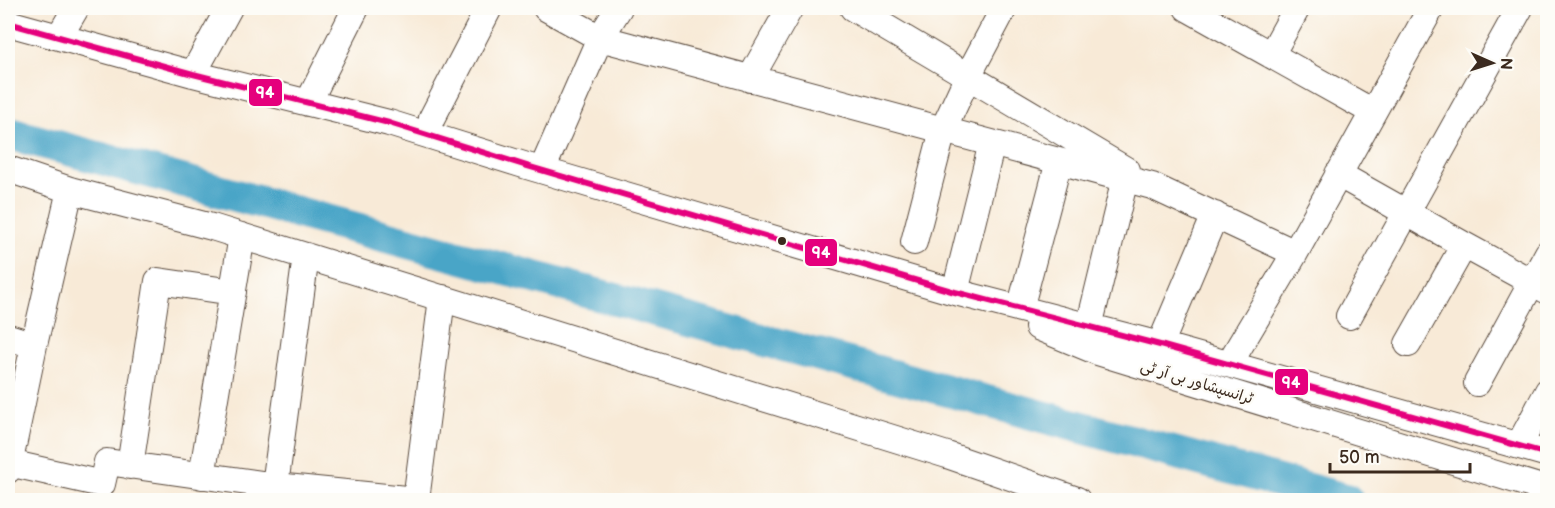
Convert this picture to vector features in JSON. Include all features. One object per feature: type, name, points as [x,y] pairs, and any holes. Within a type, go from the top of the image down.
[{"type":"street","points":[[58,37],[76,8]]},
{"type":"street","points":[[193,74],[229,8]]},
{"type":"street","points":[[308,103],[356,8]]},
{"type":"street","points":[[432,118],[489,8]]},
{"type":"street","points":[[546,8],[600,38],[1152,186]]},
{"type":"street","points":[[542,170],[600,38],[619,8]]},
{"type":"street","points":[[750,79],[790,8]]},
{"type":"street","points":[[853,8],[1152,186],[1295,253]]},
{"type":"street","points":[[914,242],[943,130],[1004,8]]},
{"type":"street","points":[[1187,8],[1373,112]]},
{"type":"street","points":[[1271,55],[1297,8]]},
{"type":"street","points":[[1229,364],[1295,253],[1431,8]]},
{"type":"street","points":[[1349,316],[1520,8]]},
{"type":"street","points":[[8,23],[193,74],[389,123],[955,292],[1160,345],[1548,454]]},
{"type":"street","points":[[955,292],[992,143]]},
{"type":"street","points":[[1020,309],[1059,161]]},
{"type":"street","points":[[8,169],[70,190],[212,226],[947,455],[1077,501]]},
{"type":"street","points":[[1338,174],[1540,286]]},
{"type":"street","points":[[1089,327],[1125,179]]},
{"type":"street","points":[[70,190],[8,467],[102,484],[107,462],[202,476],[274,493],[416,500],[442,298]]},
{"type":"street","points":[[1160,345],[1215,215]]},
{"type":"street","points":[[202,476],[242,236]]},
{"type":"street","points":[[1408,344],[1464,245]]},
{"type":"street","points":[[1477,383],[1540,286],[1548,254]]},
{"type":"street","points":[[274,493],[306,256]]},
{"type":"street","points":[[130,466],[158,281],[233,292]]},
{"type":"street","name":"ٹرانسپشاور بی آر ٹی","points":[[955,292],[1098,352],[1547,490]]},
{"type":"street","points":[[8,337],[34,345]]},
{"type":"street","points":[[1519,445],[1548,391]]},
{"type":"waterway","points":[[8,133],[1347,500]]},
{"type":"transit line","name":"94","points":[[8,23],[193,74],[389,123],[955,292],[1160,345],[1548,454]]}]
